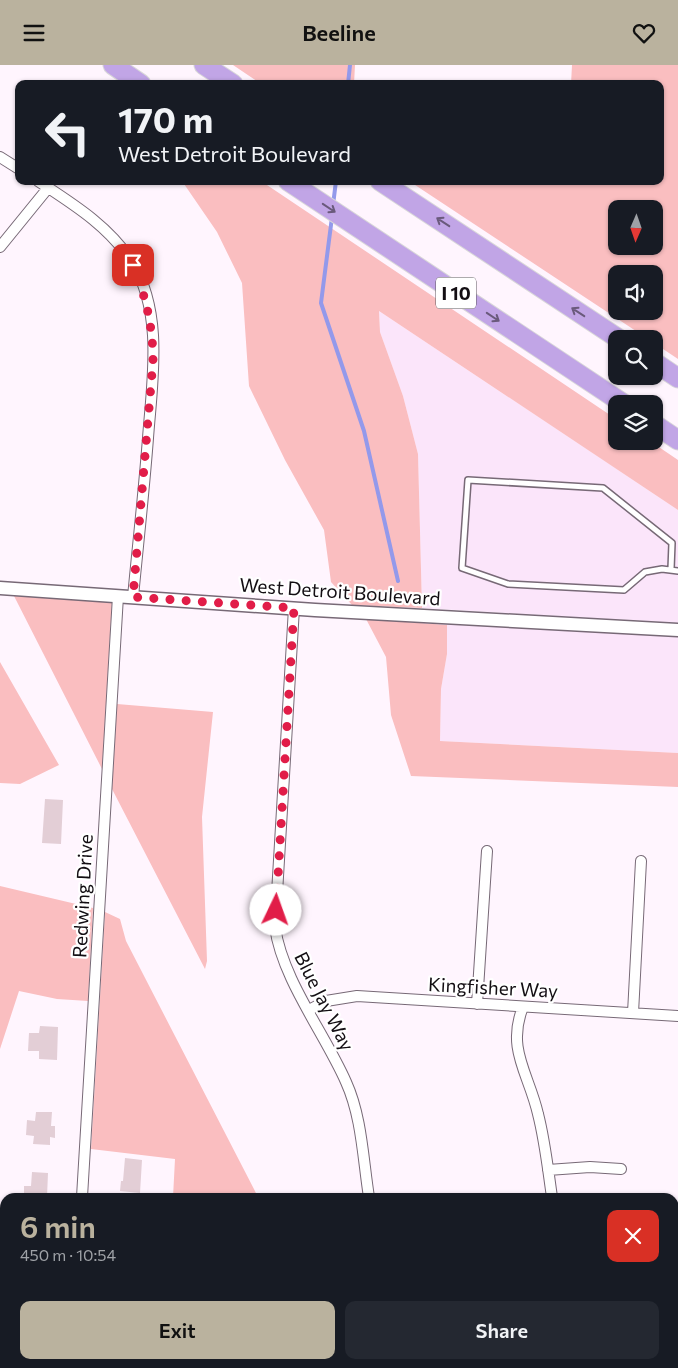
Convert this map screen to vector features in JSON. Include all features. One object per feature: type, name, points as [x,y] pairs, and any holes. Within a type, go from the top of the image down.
[{"type":"highway","points":[[113,65],[135,80]]},
{"type":"highway","points":[[204,65],[226,80]]},
{"type":"highway","name":"I 10","points":[[294,185],[610,395]]},
{"type":"highway","name":"I 10","points":[[386,185],[608,332]]},
{"type":"highway","points":[[663,368],[678,378]]},
{"type":"highway","points":[[663,430],[678,440]]},
{"type":"street","points":[[0,157],[15,166]]},
{"type":"street","points":[[44,185],[94,220],[120,245],[133,265],[147,302],[152,335],[153,361],[133,597]]},
{"type":"street","points":[[0,247],[48,188]]},
{"type":"street","name":"West Detroit Boulevard","points":[[0,588],[294,608],[678,630]]},
{"type":"street","name":"Redwing Drive","points":[[82,1193],[118,596]]},
{"type":"street","name":"Blue Jay Way","points":[[294,608],[275,927],[282,959],[351,1093],[357,1118],[368,1193]]},
{"type":"street","points":[[477,1004],[487,851]]},
{"type":"street","points":[[633,1013],[641,861]]},
{"type":"street","name":"Kingfisher Way","points":[[309,1010],[326,1001],[357,996],[678,1016]]},
{"type":"street","points":[[523,1007],[516,1029],[517,1052],[539,1114],[551,1193]]},
{"type":"street","points":[[548,1170],[590,1167],[622,1169]]},
{"type":"lane","points":[[671,569],[672,543],[603,488],[468,480],[462,568],[508,584],[624,590],[645,572],[671,569],[678,571]]},
{"type":"shaded area","points":[[233,65],[355,65],[354,80],[255,80]]},
{"type":"shaded area","points":[[572,65],[678,65],[678,359],[663,349],[663,330],[634,330],[619,320],[663,320],[663,265],[608,265],[608,313],[415,185],[664,185],[664,80],[571,80]]},
{"type":"shaded area","points":[[185,185],[267,185],[608,414],[608,450],[663,450],[678,460],[678,510],[379,311],[380,332],[403,396],[418,454],[422,608],[352,605],[331,582],[324,530],[285,460],[249,386],[242,283],[217,232]]},
{"type":"shaded area","points":[[379,311],[678,510],[678,623],[422,608],[418,454],[403,396],[380,332]]},
{"type":"shaded area","points":[[14,596],[112,602],[102,769]]},
{"type":"shaded area","points":[[366,619],[447,625],[447,654],[441,689],[440,741],[678,753],[678,787],[411,776],[391,715],[386,657]]},
{"type":"shaded area","points":[[422,622],[678,637],[678,753],[440,741],[441,689],[447,654],[439,624],[422,624]]},
{"type":"shaded area","points":[[0,662],[59,765],[20,784],[0,783]]},
{"type":"shaded area","points":[[117,704],[213,712],[202,817],[207,961],[205,969],[112,789]]},
{"type":"shaded area","points":[[0,886],[93,908],[88,1001],[57,999],[19,991],[0,1049]]},
{"type":"shaded area","points":[[105,912],[120,919],[126,941],[256,1193],[173,1193],[175,1159],[91,1149]]},
{"type":"building","points":[[45,799],[63,800],[61,844],[42,843]]},
{"type":"building","points":[[40,1026],[58,1027],[57,1060],[39,1059],[39,1051],[28,1051],[29,1033],[39,1033]]},
{"type":"building","points":[[36,1112],[52,1112],[51,1126],[55,1126],[55,1138],[50,1137],[50,1145],[33,1144],[34,1136],[26,1135],[27,1120],[35,1121]]},
{"type":"building","points":[[125,1158],[142,1160],[140,1193],[120,1191]]},
{"type":"building","points":[[32,1172],[48,1173],[47,1193],[24,1193],[24,1186],[31,1186]]},
{"type":"waterway","points":[[348,80],[350,65]]},
{"type":"waterway","points":[[333,205],[336,185]]},
{"type":"waterway","points":[[332,217],[321,303],[364,431],[398,581]]},
{"type":"route","points":[[133,265],[141,283],[151,321],[153,361],[145,476],[133,597],[294,608],[276,910]]}]
